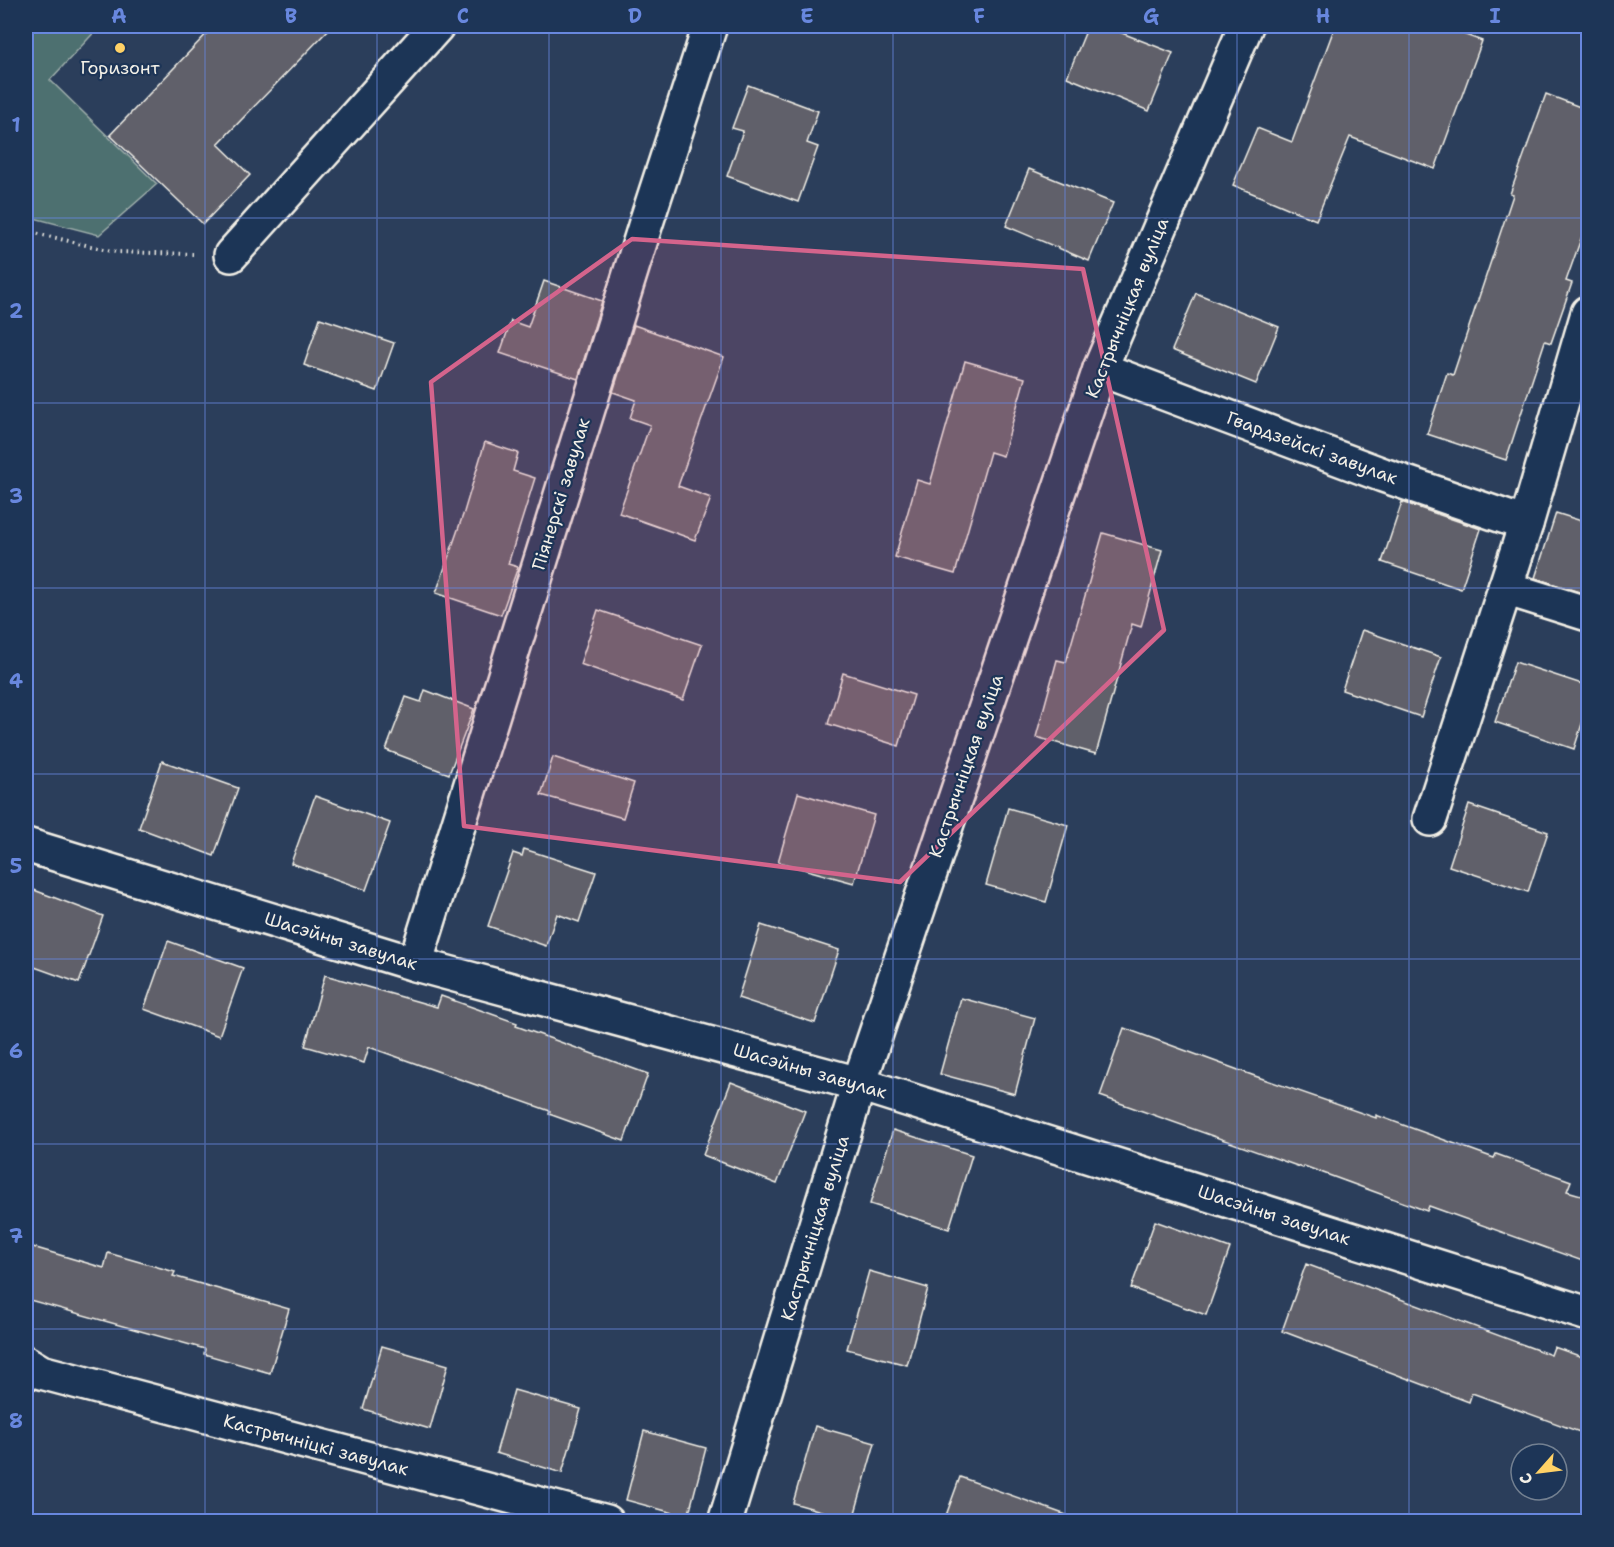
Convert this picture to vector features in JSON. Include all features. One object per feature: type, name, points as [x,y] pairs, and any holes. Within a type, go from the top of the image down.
[{"type":"street","points":[[231,255],[437,26]]},
{"type":"street","name":"Піянерскі завулак","points":[[415,964],[641,237],[710,26]]},
{"type":"street","name":"Кастрычніцкая вуліца","points":[[725,1521],[859,1084],[1100,369],[1246,26]]},
{"type":"street","points":[[1431,819],[1526,524],[1588,313]]},
{"type":"street","name":"Гвардзейскі завулак","points":[[1100,369],[1383,475],[1526,524]]},
{"type":"street","points":[[1505,588],[1588,614]]},
{"type":"street","name":"Шасэйны завулак","points":[[26,846],[415,964],[859,1084],[1588,1314]]},
{"type":"street","name":"Кастрычніцкі завулак","points":[[26,1364],[41,1372],[607,1521]]},
{"type":"path","points":[[26,231],[116,252],[231,255]]},
{"type":"highlighted area","points":[[632,239],[1083,269],[1164,630],[900,882],[464,826],[431,382]]},
{"type":"green space","points":[[26,26],[100,26],[50,80],[157,184],[99,235],[26,216]]},
{"type":"building","points":[[214,26],[332,26],[218,144],[250,175],[203,224],[110,135]]},
{"type":"building","points":[[1088,26],[1104,26],[1173,53],[1149,111],[1067,77]]},
{"type":"building","points":[[1335,26],[1441,26],[1482,41],[1435,169],[1350,137],[1316,220],[1233,185],[1257,128],[1292,142]]},
{"type":"building","points":[[748,85],[818,111],[807,143],[818,147],[798,202],[727,176],[743,131],[732,128]]},
{"type":"building","points":[[1546,94],[1588,110],[1588,219],[1566,281],[1572,283],[1551,343],[1545,341],[1506,460],[1427,434],[1447,373],[1453,375],[1513,195],[1510,194]]},
{"type":"building","points":[[1029,169],[1113,203],[1089,261],[1006,226]]},
{"type":"building","points":[[544,281],[602,301],[578,379],[500,353],[511,321],[528,327]]},
{"type":"building","points":[[1196,293],[1279,327],[1256,384],[1172,350]]},
{"type":"building","points":[[320,318],[394,343],[377,391],[304,365]]},
{"type":"building","points":[[634,325],[724,357],[678,486],[711,498],[695,540],[619,513],[650,425],[630,418],[636,400],[613,392]]},
{"type":"building","points":[[965,361],[1025,378],[1003,456],[990,452],[955,574],[895,557],[917,480],[930,484]]},
{"type":"building","points":[[485,442],[518,453],[513,471],[535,478],[508,564],[518,567],[501,615],[436,593]]},
{"type":"building","points":[[1402,502],[1481,529],[1461,589],[1382,562]]},
{"type":"building","points":[[1556,513],[1588,523],[1588,595],[1535,578]]},
{"type":"building","points":[[1103,533],[1162,550],[1141,627],[1132,624],[1096,754],[1036,737],[1057,660],[1066,662]]},
{"type":"building","points":[[598,610],[702,645],[683,700],[580,664]]},
{"type":"building","points":[[1362,630],[1441,657],[1421,717],[1342,690]]},
{"type":"building","points":[[1515,662],[1588,686],[1588,705],[1574,749],[1495,722]]},
{"type":"building","points":[[843,673],[914,695],[899,746],[828,724]]},
{"type":"building","points":[[425,690],[474,709],[449,774],[386,750],[406,697],[421,702]]},
{"type":"building","points":[[553,757],[634,783],[623,818],[541,795]]},
{"type":"building","points":[[162,761],[238,788],[214,856],[139,828]]},
{"type":"building","points":[[798,793],[874,815],[854,883],[778,862]]},
{"type":"building","points":[[315,796],[390,823],[366,890],[291,863]]},
{"type":"building","points":[[1469,805],[1548,832],[1528,892],[1449,866]]},
{"type":"building","points":[[1008,808],[1068,825],[1046,902],[986,885]]},
{"type":"building","points":[[524,849],[596,872],[579,922],[557,914],[546,946],[488,926],[513,853],[522,856]]},
{"type":"building","points":[[26,887],[103,916],[79,983],[26,964]]},
{"type":"building","points":[[761,925],[839,950],[815,1023],[738,998]]},
{"type":"building","points":[[168,941],[243,968],[219,1036],[144,1009]]},
{"type":"building","points":[[325,975],[437,1007],[441,996],[648,1074],[624,1141],[549,1114],[550,1111],[369,1047],[364,1063],[305,1046]]},
{"type":"building","points":[[961,998],[1035,1018],[1015,1094],[940,1074]]},
{"type":"building","points":[[1124,1028],[1376,1118],[1376,1115],[1494,1158],[1496,1154],[1571,1181],[1567,1191],[1588,1197],[1588,1263],[1429,1206],[1427,1211],[1100,1096]]},
{"type":"building","points":[[731,1082],[805,1111],[777,1184],[703,1155]]},
{"type":"building","points":[[893,1130],[972,1155],[949,1229],[870,1204]]},
{"type":"building","points":[[1155,1221],[1230,1248],[1206,1315],[1131,1288]]},
{"type":"building","points":[[26,1245],[104,1268],[108,1253],[175,1272],[173,1276],[289,1309],[270,1373],[204,1354],[205,1349],[26,1299]]},
{"type":"building","points":[[1306,1264],[1551,1355],[1554,1347],[1588,1359],[1588,1435],[1472,1393],[1469,1402],[1282,1331]]},
{"type":"building","points":[[869,1271],[928,1288],[907,1365],[847,1349]]},
{"type":"building","points":[[382,1346],[448,1365],[430,1429],[363,1409]]},
{"type":"building","points":[[514,1390],[581,1409],[562,1473],[496,1453]]},
{"type":"building","points":[[815,1426],[875,1443],[853,1520],[793,1503]]},
{"type":"building","points":[[644,1431],[706,1448],[688,1517],[626,1500]]},
{"type":"building","points":[[960,1477],[1072,1517],[1071,1521],[944,1521]]},
{"type":"place","name":"Горизонт","points":[[120,48]]}]
